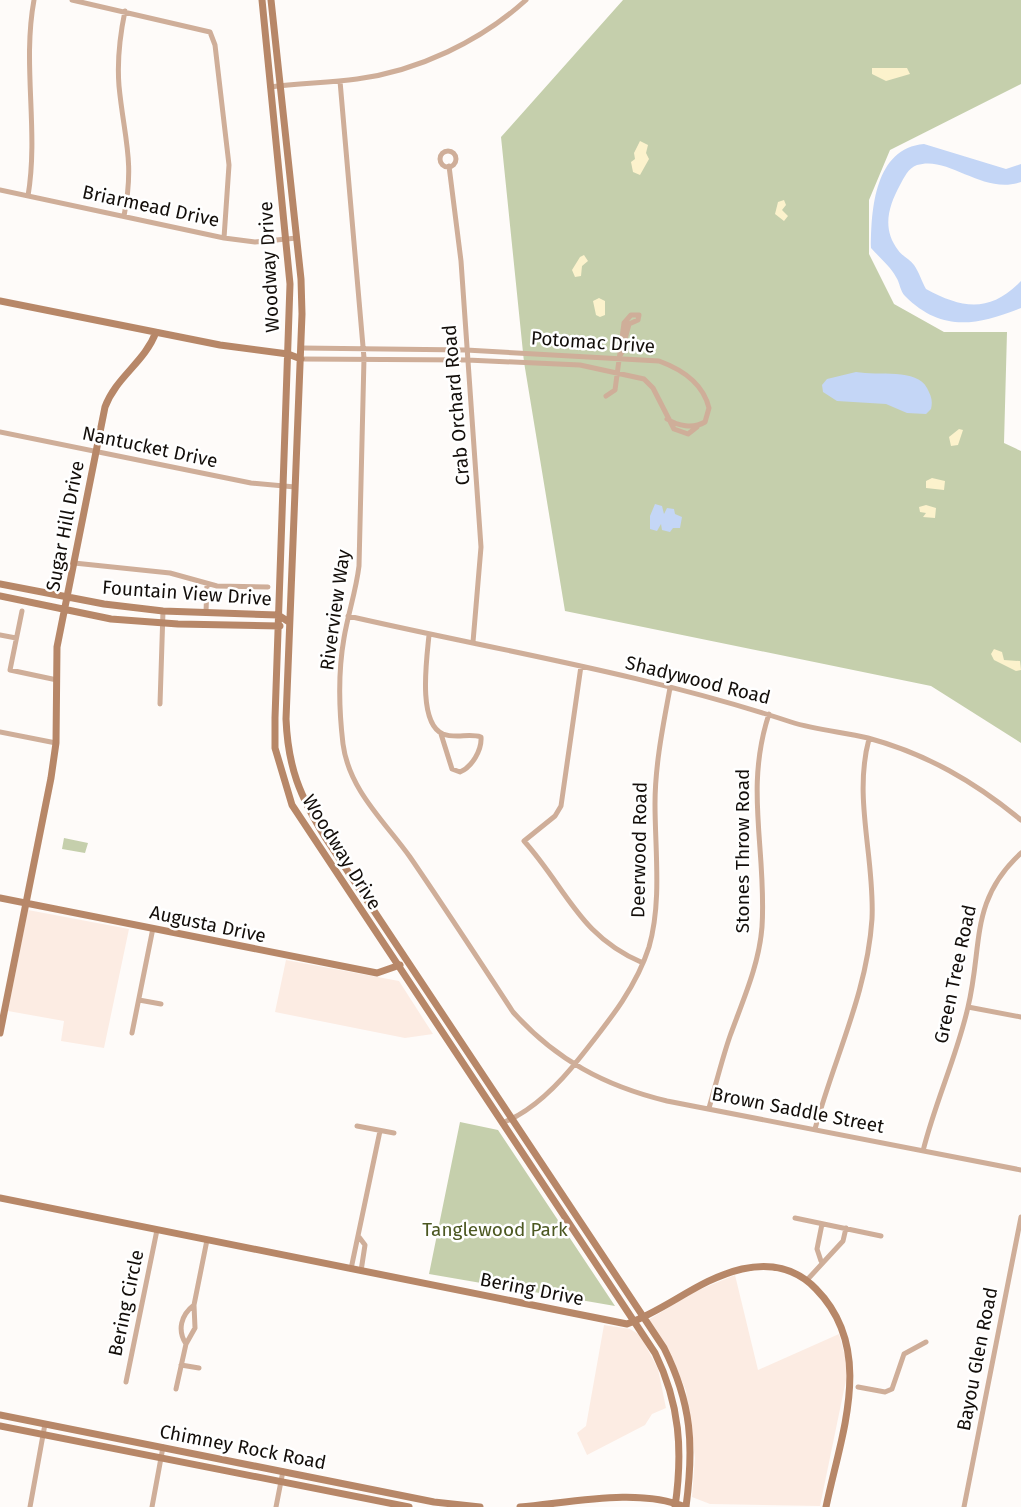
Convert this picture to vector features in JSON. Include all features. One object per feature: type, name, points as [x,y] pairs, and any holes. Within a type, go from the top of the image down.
[{"type":"main road","name":"Woodway Drive","points":[[262,0],[290,284],[275,748],[292,805],[397,967],[635,1321],[664,1370],[675,1405],[682,1450],[676,1505]]},
{"type":"main road","name":"Woodway Drive","points":[[271,0],[301,279],[301,359],[286,719],[291,769],[302,800],[553,1176],[664,1348],[685,1397],[692,1462],[686,1507]]},
{"type":"main road","name":"Potomac Drive","points":[[0,301],[156,332],[288,354],[301,359]]},
{"type":"main road","name":"Sugar Hill Drive","points":[[0,1033],[56,743],[57,647],[96,452],[110,395],[147,353],[156,332]]},
{"type":"main road","name":"Potomac Drive","points":[[288,354],[301,348]]},
{"type":"main road","name":"Fountain View Drive","points":[[0,584],[163,611],[278,615],[289,622]]},
{"type":"main road","name":"Fountain View Drive","points":[[0,596],[111,619],[162,624],[278,627],[289,622]]},
{"type":"main road","points":[[275,719],[286,719]]},
{"type":"main road","points":[[343,885],[353,879]]},
{"type":"main road","name":"Augusta Drive","points":[[0,898],[377,973],[407,961]]},
{"type":"main road","points":[[448,1041],[457,1035]]},
{"type":"main road","points":[[542,1183],[553,1176]]},
{"type":"main road","name":"Bering Drive","points":[[0,1198],[627,1324],[645,1317],[703,1282],[743,1269],[774,1267],[807,1279]]},
{"type":"main road","points":[[558,1207],[568,1200]]},
{"type":"main road","points":[[807,1279],[825,1298],[847,1338],[854,1386],[826,1507]]},
{"type":"main road","points":[[675,1405],[685,1397]]},
{"type":"main road","name":"Chimney Rock Road","points":[[0,1415],[412,1497],[434,1504],[480,1507]]},
{"type":"main road","name":"Chimney Rock Road","points":[[0,1426],[409,1507]]},
{"type":"main road","points":[[520,1507],[608,1497],[686,1507]]},
{"type":"street","points":[[28,196],[33,142],[28,54],[34,0]]},
{"type":"street","points":[[72,0],[125,10],[210,32],[215,45],[229,165],[224,238]]},
{"type":"street","points":[[270,87],[340,81],[395,71],[453,49],[503,21],[526,0]]},
{"type":"street","points":[[124,216],[131,166],[119,86],[119,48],[125,10]]},
{"type":"street","name":"Riverview Way","points":[[340,81],[364,358],[359,566],[356,590],[348,617],[341,675],[344,748],[358,787],[374,814],[398,840],[513,1012],[550,1049],[573,1066]]},
{"type":"street","name":"Crab Orchard Road","points":[[449,166],[459,239],[466,350],[477,453],[481,547],[473,642]]},
{"type":"street","name":"Briarmead Drive","points":[[0,190],[224,238],[255,242],[297,238]]},
{"type":"street","points":[[606,396],[615,390],[629,324],[638,320],[639,315],[631,315],[624,323],[621,356]]},
{"type":"street","name":"Potomac Drive","points":[[301,348],[466,350],[621,356],[659,361],[686,375],[708,403],[707,418],[698,426],[690,427],[667,419],[653,388],[644,379],[580,365],[467,360],[301,359]]},
{"type":"street","name":"Nantucket Drive","points":[[0,432],[251,483],[295,487]]},
{"type":"street","points":[[74,563],[100,568],[170,573],[208,584],[268,587]]},
{"type":"street","points":[[206,612],[208,584]]},
{"type":"street","points":[[22,611],[10,670],[57,680]]},
{"type":"street","points":[[160,704],[163,611]]},
{"type":"street","name":"Shadywood Road","points":[[348,617],[473,642],[715,697],[793,723],[869,738],[944,766],[972,782],[1021,820]]},
{"type":"street","points":[[0,635],[16,638]]},
{"type":"street","points":[[429,635],[427,704],[435,728],[442,733],[481,737],[479,748],[467,769],[460,772],[452,768],[442,733]]},
{"type":"street","points":[[581,666],[561,806],[555,816],[524,841],[587,928],[612,948],[643,963]]},
{"type":"street","name":"Deerwood Road","points":[[502,1123],[514,1119],[547,1094],[573,1066],[610,1019],[643,963],[655,914],[656,785],[670,688]]},
{"type":"street","name":"Stones Throw Road","points":[[709,1108],[729,1037],[749,989],[762,930],[756,788],[757,760],[769,714]]},
{"type":"street","points":[[0,732],[56,743]]},
{"type":"street","points":[[815,1129],[825,1092],[855,1015],[867,964],[872,884],[862,784],[869,738]]},
{"type":"street","name":"Green Tree Road","points":[[923,1151],[968,1007],[985,902],[994,883],[1021,853]]},
{"type":"street","points":[[132,1032],[153,928]]},
{"type":"street","points":[[139,1000],[161,1004]]},
{"type":"street","points":[[968,1007],[1021,1017]]},
{"type":"street","name":"Brown Saddle Street","points":[[573,1066],[620,1088],[1021,1170]]},
{"type":"street","points":[[357,1126],[394,1133]]},
{"type":"street","points":[[351,1269],[380,1130]]},
{"type":"street","name":"Bayou Glen Road","points":[[964,1507],[1021,1217]]},
{"type":"street","points":[[795,1218],[881,1236]]},
{"type":"street","points":[[821,1261],[817,1249],[822,1224]]},
{"type":"street","points":[[807,1279],[821,1261],[843,1241],[846,1228]]},
{"type":"street","name":"Bering Circle","points":[[126,1382],[157,1230]]},
{"type":"street","points":[[359,1237],[365,1245],[361,1270]]},
{"type":"street","points":[[176,1389],[186,1344],[195,1328],[194,1305],[207,1240]]},
{"type":"street","points":[[186,1344],[181,1327],[185,1313],[194,1305]]},
{"type":"street","points":[[854,1386],[885,1392],[892,1389],[904,1354],[926,1342]]},
{"type":"street","points":[[181,1365],[199,1368]]},
{"type":"street","points":[[30,1507],[45,1424]]},
{"type":"street","points":[[152,1507],[163,1447]]},
{"type":"street","points":[[276,1507],[283,1471]]},
{"type":"street","points":[[409,1507],[412,1497]]},
{"type":"shaded area","points":[[28,910],[129,929],[104,1048],[61,1041],[64,1021],[8,1011]]},
{"type":"shaded area","points":[[286,960],[399,981],[433,1034],[405,1038],[275,1012]]},
{"type":"shaded area","points":[[735,1275],[758,1370],[839,1334],[846,1360],[846,1380],[820,1506],[710,1504],[692,1497],[695,1458],[686,1391],[673,1359],[648,1320],[696,1291]]},
{"type":"shaded area","points":[[604,1325],[630,1329],[640,1335],[658,1369],[666,1408],[652,1414],[645,1425],[587,1455],[577,1433],[586,1426]]},
{"type":"green space","points":[[623,0],[1021,0],[1021,84],[890,150],[869,200],[869,254],[894,304],[944,332],[1007,332],[1004,443],[1021,451],[1021,743],[931,686],[565,611],[524,362],[501,137]]},
{"type":"green space","points":[[64,838],[88,843],[85,853],[62,849]]},
{"type":"green space","name":"Tanglewood Park","points":[[460,1122],[498,1130],[615,1306],[429,1274]]},
{"type":"sand","points":[[872,68],[907,68],[910,74],[886,81],[872,74]]},
{"type":"sand","points":[[640,141],[648,145],[646,153],[649,159],[640,175],[633,172],[631,162],[635,159],[634,153]]},
{"type":"sand","points":[[784,200],[786,205],[782,210],[788,216],[784,221],[775,214],[778,202]]},
{"type":"sand","points":[[584,255],[588,261],[582,266],[581,276],[575,277],[572,270]]},
{"type":"sand","points":[[599,298],[605,301],[605,315],[600,317],[596,315],[593,301]]},
{"type":"sand","points":[[959,429],[963,430],[958,445],[951,446],[949,437]]},
{"type":"sand","points":[[932,478],[945,481],[944,490],[926,488],[926,481]]},
{"type":"sand","points":[[926,505],[936,508],[935,518],[923,517],[926,513],[920,512],[919,507]]},
{"type":"sand","points":[[994,649],[1002,652],[1004,660],[1020,661],[1021,670],[1016,671],[994,660],[991,654]]},
{"type":"water","points":[[924,144],[1006,169],[1021,164],[1021,182],[1007,185],[993,183],[929,163],[914,166],[903,179],[890,210],[888,226],[893,242],[914,265],[926,289],[939,296],[964,304],[987,303],[998,299],[1021,281],[1021,308],[975,321],[946,321],[933,316],[905,296],[894,273],[871,248],[875,199],[886,168],[895,156],[908,148]]},
{"type":"water","points":[[856,372],[915,378],[927,388],[932,403],[931,409],[926,414],[907,413],[886,404],[837,401],[823,392],[822,385],[827,379]]},
{"type":"water","points":[[655,504],[662,506],[664,514],[667,508],[674,509],[675,514],[682,517],[680,528],[673,528],[670,532],[662,530],[661,524],[657,531],[650,529],[650,516]]}]
